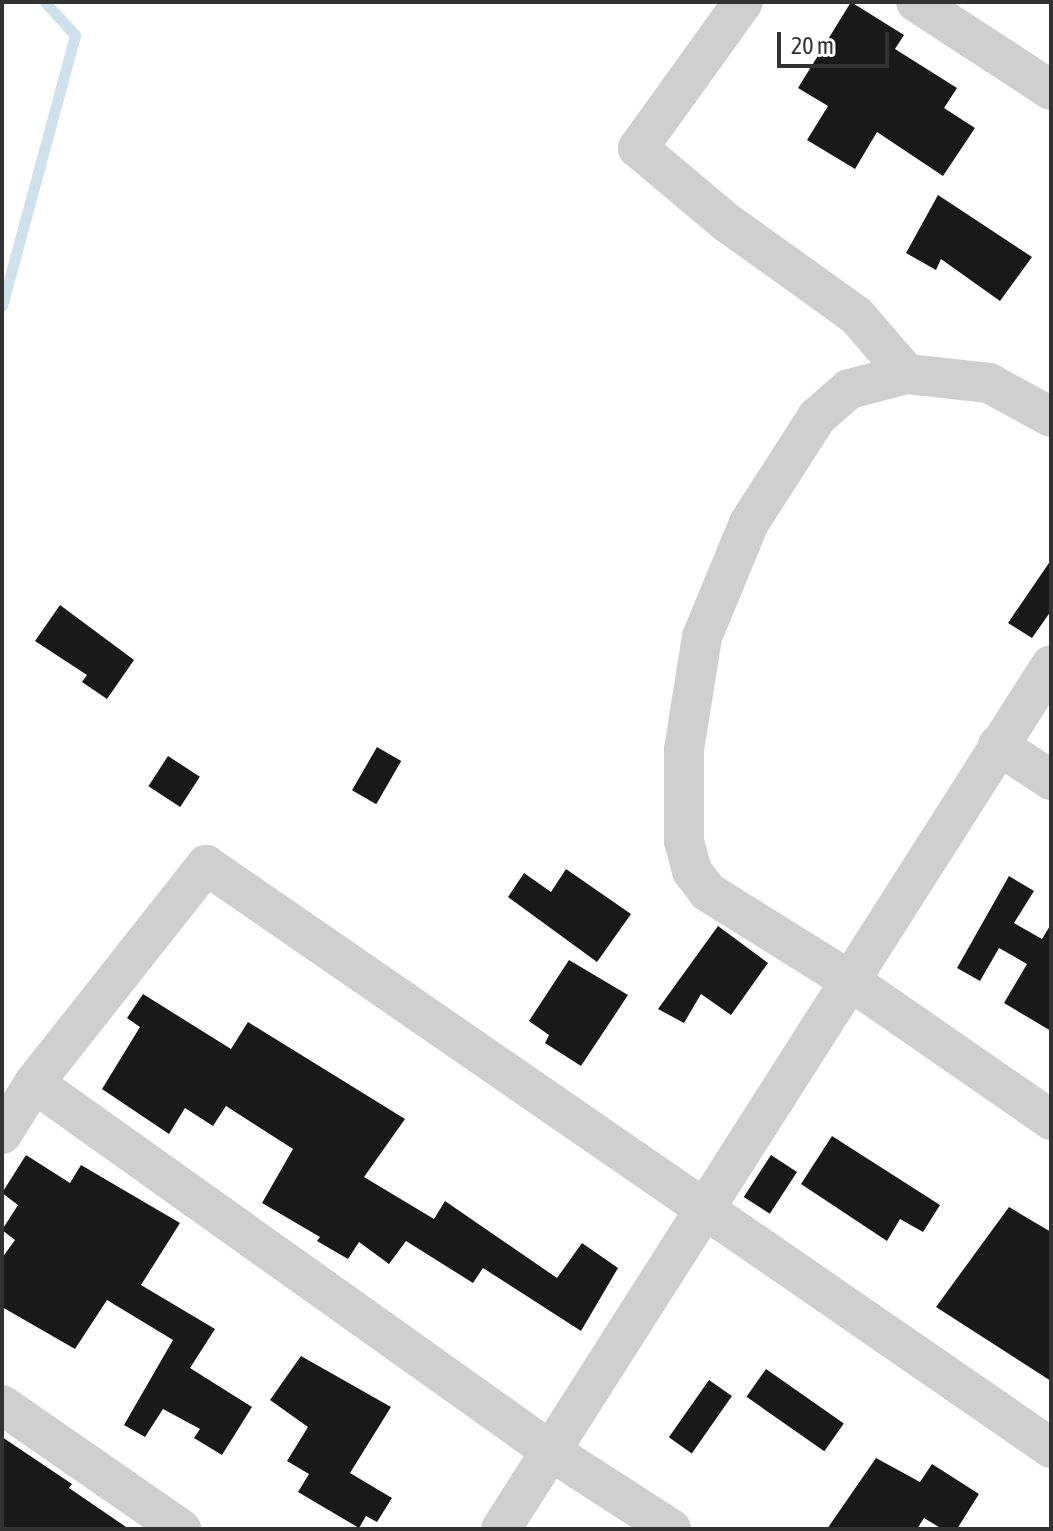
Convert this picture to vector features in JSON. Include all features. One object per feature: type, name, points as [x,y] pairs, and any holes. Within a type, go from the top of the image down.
[{"type":"street","points":[[743,2],[638,148],[726,222],[856,315],[907,374]]},
{"type":"street","points":[[916,2],[1051,90]]},
{"type":"street","points":[[1051,417],[989,383],[907,374],[849,389],[817,417],[749,523],[702,637],[684,749],[684,841],[692,871],[708,892],[849,980],[1051,1120]]},
{"type":"street","points":[[501,1529],[708,1209],[849,980],[1051,665]]},
{"type":"street","points":[[998,745],[1051,780]]},
{"type":"street","points":[[2,1134],[34,1083],[206,865],[1051,1448]]},
{"type":"street","points":[[34,1083],[552,1452],[671,1529]]},
{"type":"street","points":[[2,1405],[181,1529]]},
{"type":"building","points":[[851,2],[904,35],[895,49],[957,88],[944,108],[975,128],[943,176],[877,132],[855,169],[807,140],[828,106],[798,88]]},
{"type":"building","points":[[938,195],[1032,257],[1000,301],[941,259],[936,270],[906,253]]},
{"type":"building","points":[[1051,560],[1051,611],[1032,638],[1008,623]]},
{"type":"building","points":[[60,605],[134,660],[107,699],[82,682],[87,675],[35,641]]},
{"type":"building","points":[[377,747],[401,761],[376,804],[352,790]]},
{"type":"building","points":[[168,756],[200,777],[180,807],[148,786]]},
{"type":"building","points":[[566,869],[631,914],[597,962],[508,897],[524,873],[551,892]]},
{"type":"building","points":[[1009,876],[1034,891],[1014,923],[1042,939],[1051,924],[1051,1031],[1004,1003],[1027,964],[999,948],[980,981],[957,968]]},
{"type":"building","points":[[718,926],[768,963],[731,1015],[701,994],[684,1023],[658,1009]]},
{"type":"building","points":[[569,960],[628,995],[581,1066],[545,1043],[549,1035],[529,1021]]},
{"type":"building","points":[[143,994],[231,1049],[248,1022],[405,1119],[364,1177],[434,1219],[445,1201],[557,1278],[582,1243],[618,1268],[581,1331],[483,1268],[473,1283],[406,1241],[389,1264],[359,1242],[348,1259],[317,1241],[320,1237],[262,1203],[293,1149],[226,1106],[213,1126],[185,1108],[169,1134],[102,1089],[140,1027],[127,1018]]},
{"type":"building","points":[[832,1136],[940,1205],[923,1232],[900,1219],[887,1241],[801,1184]]},
{"type":"building","points":[[26,1155],[70,1183],[81,1165],[180,1223],[141,1285],[215,1329],[190,1368],[252,1407],[222,1455],[194,1438],[200,1429],[163,1409],[145,1437],[124,1425],[173,1340],[107,1300],[75,1349],[2,1307],[2,1258],[15,1240],[2,1230],[18,1205],[2,1193]]},
{"type":"building","points":[[771,1155],[797,1172],[770,1214],[744,1197]]},
{"type":"building","points":[[1009,1207],[1051,1232],[1051,1381],[936,1307]]},
{"type":"building","points":[[301,1356],[391,1407],[350,1473],[392,1498],[377,1522],[366,1516],[359,1528],[298,1492],[309,1474],[287,1461],[308,1427],[270,1400]]},
{"type":"building","points":[[766,1369],[844,1423],[824,1451],[746,1397]]},
{"type":"building","points":[[709,1380],[732,1396],[692,1453],[669,1437]]},
{"type":"building","points":[[2,1437],[72,1484],[69,1488],[129,1529],[2,1529]]},
{"type":"building","points":[[876,1458],[920,1482],[932,1464],[979,1494],[957,1529],[942,1529],[924,1518],[917,1529],[827,1529]]},
{"type":"waterway","points":[[2,306],[75,35],[45,2]]}]
